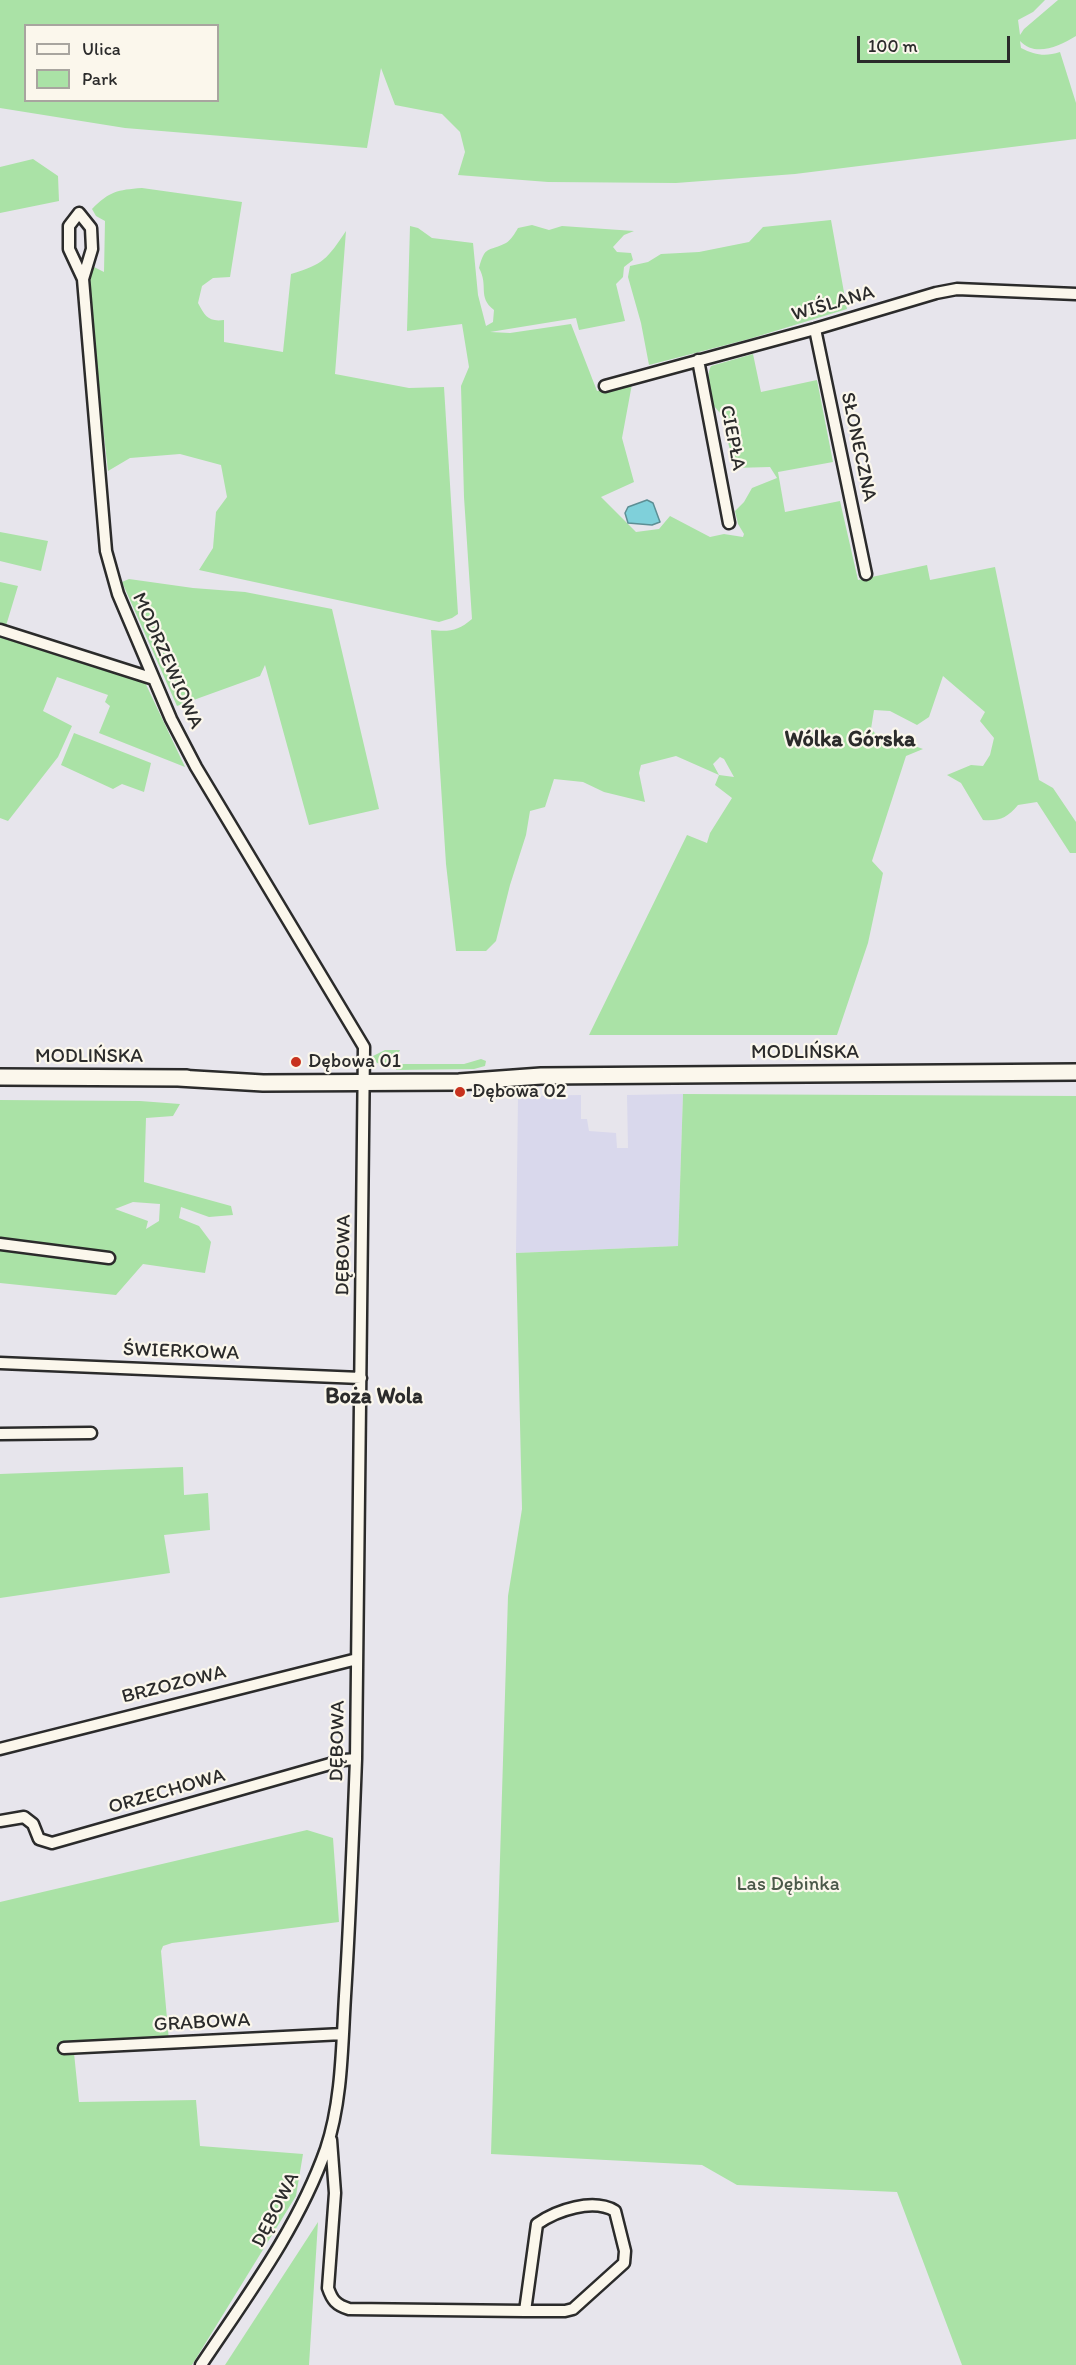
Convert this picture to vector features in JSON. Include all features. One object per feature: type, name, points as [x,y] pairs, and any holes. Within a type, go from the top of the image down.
[{"type":"main road","name":"MODLIŃSKA","points":[[0,1077],[178,1078],[243,1083],[365,1078],[493,1081],[535,1077],[1076,1072]]},
{"type":"street","name":"MODRZEWIOWA","points":[[83,279],[92,249],[91,228],[79,213],[69,226],[69,249],[83,279],[105,551],[117,594],[171,719],[196,767],[364,1047],[365,1078]]},
{"type":"street","name":"WIŚLANA","points":[[605,386],[815,329],[936,293],[957,290],[1076,294]]},
{"type":"street","name":"SŁONECZNA","points":[[815,329],[866,574]]},
{"type":"street","name":"CIEPŁA","points":[[698,360],[729,523]]},
{"type":"street","points":[[0,630],[154,679]]},
{"type":"street","name":"DĘBOWA","points":[[201,2365],[260,2278],[297,2215],[326,2148],[338,2093],[352,1870],[356,1759],[365,1078]]},
{"type":"street","points":[[0,1244],[109,1258]]},
{"type":"street","name":"ŚWIERKOWA","points":[[0,1363],[361,1378]]},
{"type":"street","points":[[0,1434],[91,1433]]},
{"type":"street","name":"BRZOZOWA","points":[[0,1749],[357,1659]]},
{"type":"street","name":"ORZECHOWA","points":[[0,1821],[24,1817],[33,1824],[39,1839],[52,1843],[344,1760],[356,1759]]},
{"type":"street","name":"GRABOWA","points":[[64,2048],[343,2034]]},
{"type":"street","points":[[330,2126],[334,2193],[328,2288],[331,2297],[338,2305],[349,2309],[525,2311],[573,2309],[624,2263],[626,2251],[615,2211],[606,2206],[590,2205],[547,2217],[537,2224],[525,2311]]},
{"type":"shaded area","points":[[683,1094],[678,1246],[516,1253],[518,1096],[581,1095],[581,1119],[587,1119],[589,1131],[616,1133],[617,1148],[628,1148],[627,1095]]},
{"type":"green space","points":[[0,0],[1045,0],[1033,12],[1018,20],[1020,35],[1058,0],[1076,0],[1076,36],[1047,49],[1033,49],[1020,41],[1021,48],[1036,54],[1060,52],[1076,103],[1076,139],[795,174],[676,183],[548,182],[458,175],[465,152],[460,132],[442,114],[395,105],[381,68],[367,148],[125,128],[0,108]]},
{"type":"green space","points":[[33,159],[58,176],[59,201],[0,213],[0,167]]},
{"type":"green space","points":[[142,188],[242,202],[230,277],[213,278],[202,286],[198,303],[211,319],[224,320],[224,342],[283,352],[291,274],[311,267],[324,259],[346,231],[335,374],[409,388],[444,387],[458,614],[439,622],[199,570],[213,548],[216,512],[227,497],[221,465],[180,454],[130,458],[108,471],[88,296],[92,266],[104,272],[105,221],[96,216],[92,209],[114,192]]},
{"type":"green space","points":[[831,220],[847,309],[749,339],[649,365],[641,323],[628,277],[630,266],[648,262],[661,254],[699,252],[749,242],[763,227]]},
{"type":"green space","points":[[532,225],[549,230],[562,226],[634,231],[624,235],[613,247],[617,252],[631,253],[633,260],[624,267],[623,277],[616,284],[625,321],[579,330],[576,318],[490,332],[510,333],[571,324],[597,391],[632,384],[622,438],[634,482],[601,497],[636,532],[659,529],[670,516],[710,537],[724,534],[743,537],[744,534],[738,524],[735,511],[744,502],[752,488],[777,478],[770,467],[734,468],[722,417],[712,402],[708,380],[711,366],[753,354],[761,392],[817,380],[833,462],[778,472],[785,512],[840,501],[858,580],[927,565],[930,580],[995,567],[1039,780],[1053,788],[1076,822],[1076,853],[1070,853],[1037,802],[1018,805],[1007,816],[999,819],[983,820],[961,783],[947,775],[971,765],[983,766],[990,755],[994,738],[980,721],[985,712],[943,676],[929,717],[917,725],[890,711],[874,710],[871,729],[885,743],[901,741],[923,749],[906,756],[872,861],[883,873],[868,943],[837,1035],[589,1035],[687,835],[707,843],[710,833],[732,798],[715,785],[719,775],[676,756],[641,765],[639,773],[645,802],[604,792],[583,782],[554,779],[545,807],[530,811],[526,835],[496,941],[486,951],[456,951],[446,864],[431,630],[453,630],[472,619],[464,497],[461,386],[469,367],[462,324],[407,331],[410,226],[418,228],[432,238],[473,243],[478,295],[486,326],[493,322],[494,310],[484,296],[482,274],[479,268],[481,261],[485,252],[508,242],[518,228]],"holes":[[[720,757],[724,759],[734,777],[719,775],[713,764]]]},
{"type":"green space","points":[[0,532],[48,541],[41,571],[0,561]]},
{"type":"green space","points":[[129,579],[193,588],[245,592],[332,609],[379,809],[309,825],[265,665],[260,676],[177,706],[122,582]]},
{"type":"green space","points":[[0,582],[18,586],[5,629],[142,676],[185,767],[99,733],[110,706],[105,702],[108,695],[57,677],[43,711],[72,726],[58,757],[8,821],[0,818]]},
{"type":"green space","points":[[74,733],[151,763],[144,792],[122,784],[113,789],[61,765]]},
{"type":"green space","points":[[385,1050],[400,1050],[397,1056],[387,1057],[388,1064],[391,1066],[377,1063],[373,1056]]},
{"type":"green space","points":[[481,1059],[486,1061],[485,1066],[474,1069],[396,1070],[396,1064],[464,1064]]},
{"type":"green space","name":"Las Dębinka","points":[[683,1094],[1076,1096],[1076,2365],[962,2365],[897,2192],[737,2185],[702,2165],[491,2154],[508,1596],[522,1509],[516,1253],[678,1246]]},
{"type":"green space","points":[[0,1100],[140,1101],[180,1104],[173,1116],[146,1118],[144,1182],[231,1206],[233,1215],[209,1217],[181,1207],[179,1218],[199,1226],[211,1242],[205,1273],[143,1264],[116,1295],[0,1283]],"holes":[[[133,1202],[160,1204],[159,1221],[146,1229],[148,1221],[115,1209]]]},
{"type":"green space","points":[[183,1467],[184,1495],[208,1493],[210,1530],[164,1535],[170,1573],[0,1598],[0,1474]]},
{"type":"green space","points":[[307,1830],[333,1838],[339,1922],[163,1946],[161,1951],[169,2041],[73,2043],[79,2102],[196,2100],[200,2146],[303,2154],[296,2196],[192,2365],[0,2365],[0,1902]]},
{"type":"green space","points":[[318,2222],[309,2365],[225,2365]]},
{"type":"water","points":[[647,500],[653,503],[660,522],[652,525],[628,523],[625,513],[628,507]]},
{"type":"place","name":"Dębowa 01","points":[[296,1062]]},
{"type":"place","name":"Dębowa 02","points":[[460,1092]]},
{"type":"district","name":"Wólka Górska","points":[[850,740]]},
{"type":"district","name":"Boża Wola","points":[[374,1397]]}]
